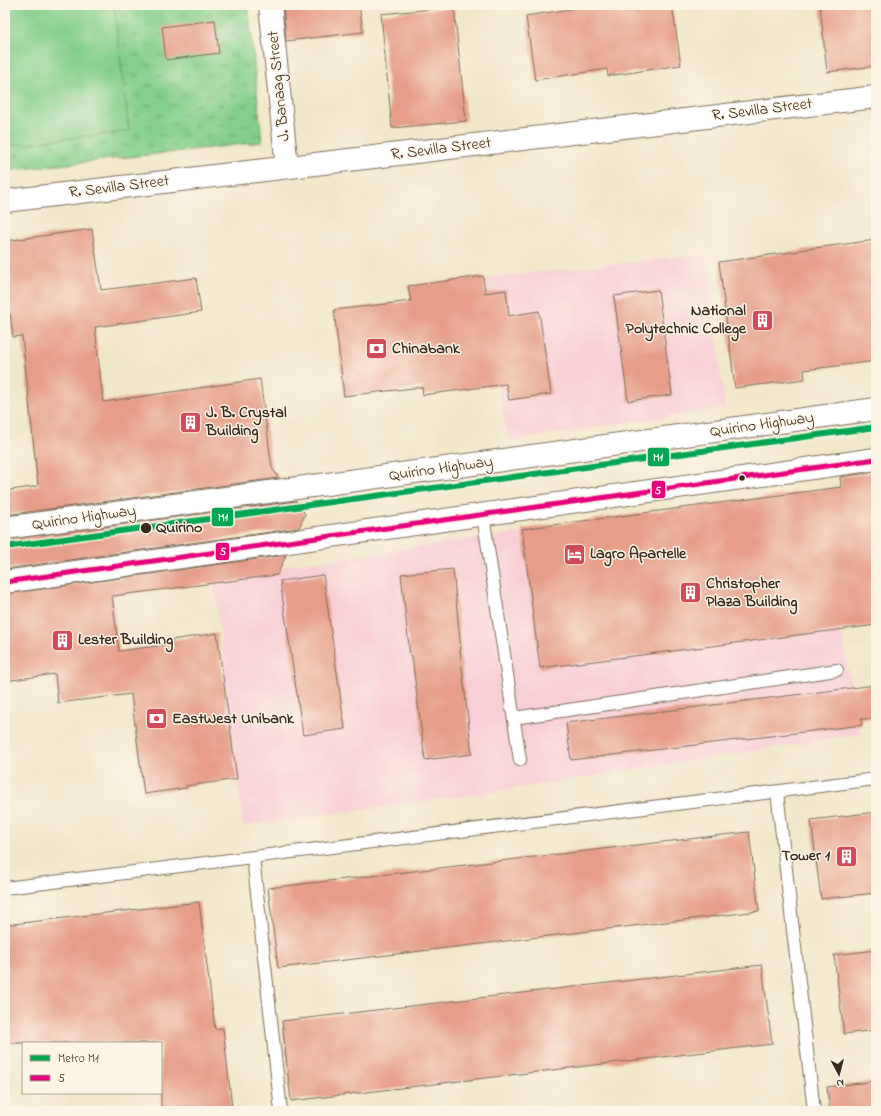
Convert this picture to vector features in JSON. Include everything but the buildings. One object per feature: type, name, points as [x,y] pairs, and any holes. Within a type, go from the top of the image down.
[{"type":"main road","name":"J. Banaag Street","points":[[270,5],[287,167]]},
{"type":"main road","name":"R. Sevilla Street","points":[[5,201],[876,97]]},
{"type":"main road","name":"Quirino Highway","points":[[5,528],[876,409]]},
{"type":"main road","points":[[5,582],[876,460]]},
{"type":"lane","points":[[483,515],[520,760]]},
{"type":"lane","points":[[514,718],[837,670]]},
{"type":"lane","points":[[5,888],[876,780]]},
{"type":"lane","points":[[777,792],[814,1111]]},
{"type":"lane","points":[[253,857],[281,1111]]},
{"type":"shaded area","points":[[707,254],[725,408],[507,441],[485,278]]},
{"type":"shaded area","points":[[814,491],[861,734],[486,793],[243,826],[213,576]]},
{"type":"green space","points":[[5,5],[248,5],[262,142],[5,171]]},
{"type":"green space","points":[[5,5],[114,5],[129,131],[5,146]]},
{"type":"metro line","name":"M1","points":[[5,547],[876,427]]},
{"type":"transit line","name":"5","points":[[5,582],[876,459]]},
{"type":"place","name":"National Polytechnic College","points":[[762,320]]},
{"type":"place","name":"Chinabank","points":[[376,349]]},
{"type":"place","name":"J. B. Crystal Building","points":[[191,422]]},
{"type":"place","name":"Quirino","points":[[146,528]]},
{"type":"place","name":"Lagro Apartelle","points":[[574,554]]},
{"type":"place","name":"Christopher Plaza Building","points":[[690,593]]},
{"type":"place","name":"Lester Building","points":[[62,640]]},
{"type":"place","name":"EastWest Unibank","points":[[156,719]]},
{"type":"place","name":"Tower 1","points":[[846,856]]}]
